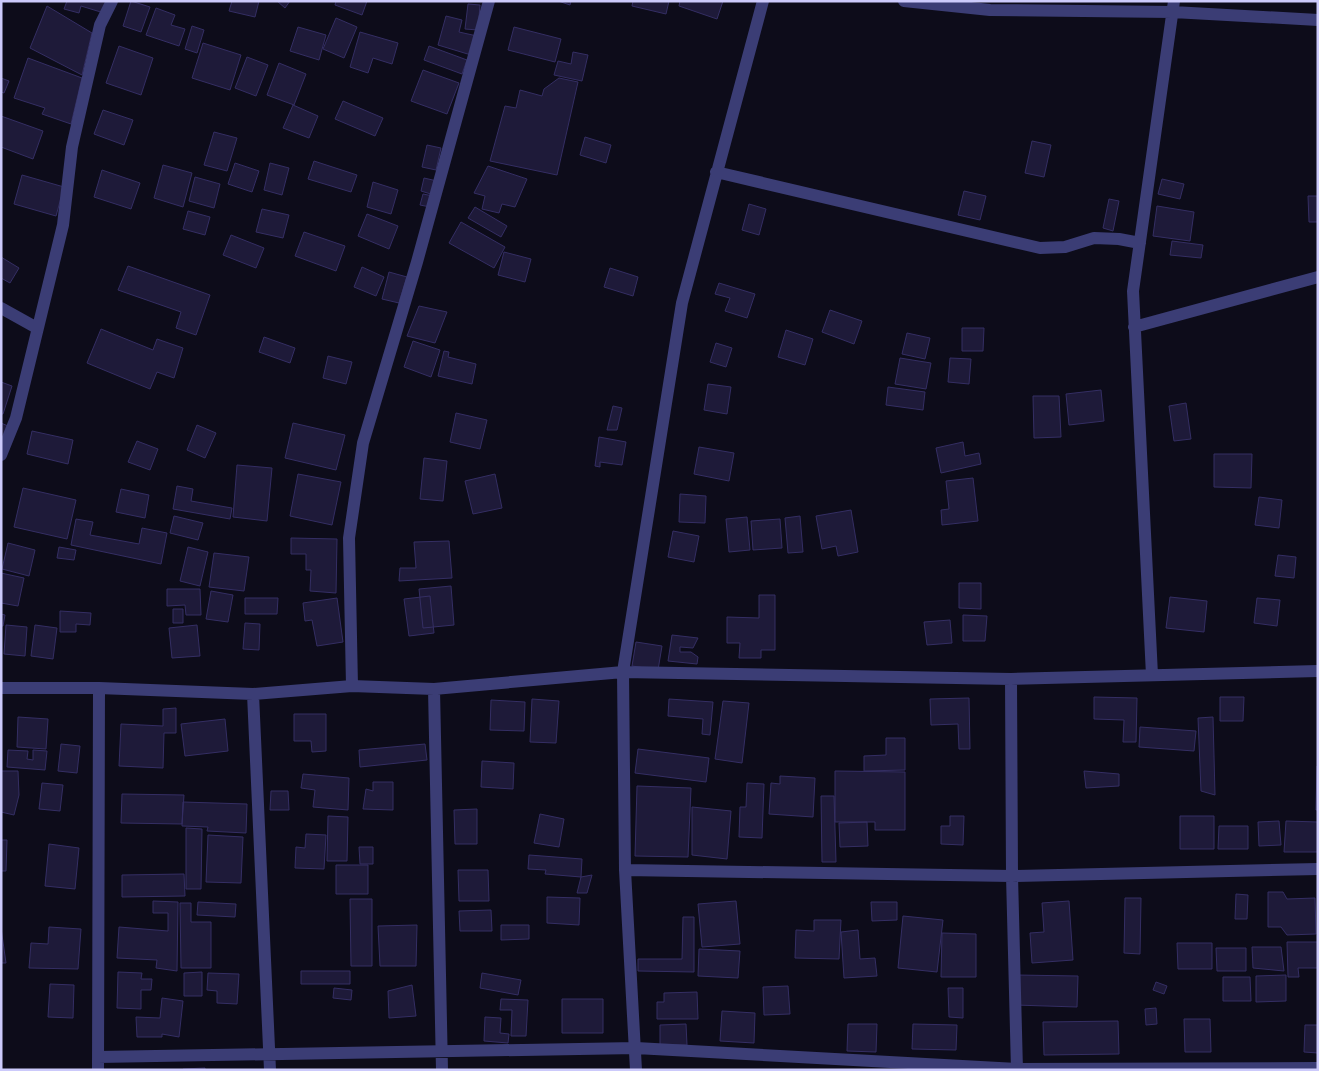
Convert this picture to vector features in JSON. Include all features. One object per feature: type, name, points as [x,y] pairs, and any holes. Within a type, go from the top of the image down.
[{"type":"street","points":[[1,455],[16,418],[63,225],[72,147],[100,25],[112,1]]},
{"type":"street","points":[[352,686],[349,538],[363,443],[417,262],[489,1]]},
{"type":"street","points":[[636,1070],[625,870],[622,672],[682,303],[763,1]]},
{"type":"street","points":[[904,1],[990,10],[1173,6],[1318,20]]},
{"type":"street","points":[[1152,675],[1133,291],[1173,6]]},
{"type":"street","points":[[716,172],[1040,248],[1065,247],[1094,238],[1119,239],[1140,243]]},
{"type":"street","points":[[1134,327],[1318,277]]},
{"type":"street","points":[[1,308],[37,328]]},
{"type":"street","points":[[1,688],[99,688],[253,694],[352,686],[434,689],[622,672],[1011,679],[1318,671]]},
{"type":"street","points":[[1011,679],[1012,876],[1017,1070]]},
{"type":"street","points":[[98,1070],[99,688]]},
{"type":"street","points":[[434,689],[442,1070]]},
{"type":"street","points":[[253,694],[270,1070]]},
{"type":"street","points":[[625,870],[1012,876],[1318,869]]},
{"type":"street","points":[[98,1057],[270,1052],[636,1048],[1017,1070],[1318,1068]]},
{"type":"building","points":[[67,1],[108,1],[104,13],[81,6],[79,13],[64,9]]},
{"type":"building","points":[[131,1],[150,7],[141,32],[123,26]]},
{"type":"building","points":[[232,1],[259,1],[255,17],[229,11]]},
{"type":"building","points":[[277,1],[290,1],[285,8]]},
{"type":"building","points":[[336,1],[367,1],[362,15],[335,5]]},
{"type":"building","points":[[558,1],[571,1],[570,5]]},
{"type":"building","points":[[633,1],[669,1],[666,14],[632,6]]},
{"type":"building","points":[[680,1],[723,1],[717,19],[679,6]]},
{"type":"building","points":[[468,4],[480,5],[478,30],[465,29]]},
{"type":"building","points":[[47,6],[92,33],[82,75],[30,48]]},
{"type":"building","points":[[156,8],[175,15],[171,25],[185,29],[179,46],[146,35]]},
{"type":"building","points":[[446,16],[462,20],[459,32],[477,36],[471,55],[438,45]]},
{"type":"building","points":[[336,18],[357,27],[344,58],[323,49]]},
{"type":"building","points":[[192,26],[204,30],[197,53],[185,49]]},
{"type":"building","points":[[298,27],[326,35],[319,60],[290,51]]},
{"type":"building","points":[[514,27],[561,39],[555,62],[508,50]]},
{"type":"building","points":[[360,32],[398,43],[392,64],[373,58],[368,73],[350,67]]},
{"type":"building","points":[[203,43],[241,55],[230,90],[192,78]]},
{"type":"building","points":[[119,46],[153,58],[141,95],[106,83]]},
{"type":"building","points":[[429,46],[467,60],[462,74],[424,60]]},
{"type":"building","points":[[573,52],[588,55],[582,81],[554,75],[558,61],[571,64]]},
{"type":"building","points":[[247,57],[268,65],[256,96],[235,88]]},
{"type":"building","points":[[28,58],[82,78],[71,124],[42,114],[45,108],[14,98]]},
{"type":"building","points":[[279,63],[306,74],[294,105],[267,95]]},
{"type":"building","points":[[423,70],[459,83],[447,114],[411,101]]},
{"type":"building","points":[[1,78],[9,81],[4,93],[1,92]]},
{"type":"building","points":[[559,78],[578,82],[557,175],[490,161],[505,106],[516,108],[520,90],[542,96],[544,89]]},
{"type":"building","points":[[343,101],[383,118],[375,136],[335,119]]},
{"type":"building","points":[[293,105],[318,116],[309,138],[283,128]]},
{"type":"building","points":[[103,110],[133,120],[124,145],[94,134]]},
{"type":"building","points":[[1,116],[43,131],[33,159],[1,147]]},
{"type":"building","points":[[214,132],[237,138],[227,171],[204,165]]},
{"type":"building","points":[[585,137],[611,145],[606,163],[580,155]]},
{"type":"building","points":[[1032,141],[1051,145],[1044,177],[1025,173]]},
{"type":"building","points":[[427,145],[441,148],[436,170],[422,167]]},
{"type":"building","points":[[314,161],[357,175],[351,192],[308,179]]},
{"type":"building","points":[[235,163],[259,171],[252,192],[228,184]]},
{"type":"building","points":[[270,163],[289,168],[282,195],[264,190]]},
{"type":"building","points":[[163,165],[192,173],[183,207],[154,198]]},
{"type":"building","points":[[488,166],[527,179],[515,207],[502,204],[499,213],[482,209],[485,196],[474,193]]},
{"type":"building","points":[[102,170],[140,183],[131,209],[94,197]]},
{"type":"building","points":[[22,175],[64,187],[56,216],[14,204]]},
{"type":"building","points":[[195,177],[220,184],[214,208],[189,201]]},
{"type":"building","points":[[424,178],[437,181],[434,195],[421,191]]},
{"type":"building","points":[[1162,179],[1184,184],[1180,199],[1158,194]]},
{"type":"building","points":[[373,182],[398,190],[391,214],[367,207]]},
{"type":"building","points":[[964,191],[986,196],[980,220],[958,215]]},
{"type":"building","points":[[423,194],[433,196],[430,207],[420,205]]},
{"type":"building","points":[[1308,196],[1318,196],[1318,222],[1309,222]]},
{"type":"building","points":[[1109,199],[1119,201],[1113,231],[1103,228]]},
{"type":"building","points":[[749,204],[766,209],[759,235],[742,230]]},
{"type":"building","points":[[1157,206],[1194,212],[1190,241],[1153,236]]},
{"type":"building","points":[[475,207],[507,226],[501,237],[468,218]]},
{"type":"building","points":[[262,209],[289,215],[283,238],[256,232]]},
{"type":"building","points":[[188,211],[210,217],[205,235],[183,229]]},
{"type":"building","points":[[367,214],[398,226],[389,249],[358,236]]},
{"type":"building","points":[[461,222],[505,247],[494,268],[449,243]]},
{"type":"building","points":[[304,232],[345,246],[336,271],[295,256]]},
{"type":"building","points":[[231,235],[264,248],[256,268],[223,255]]},
{"type":"building","points":[[1172,241],[1203,245],[1201,258],[1170,255]]},
{"type":"building","points":[[504,252],[531,259],[525,282],[498,275]]},
{"type":"building","points":[[1,257],[19,268],[10,283],[1,278]]},
{"type":"building","points":[[128,266],[210,295],[196,335],[176,328],[181,312],[118,290]]},
{"type":"building","points":[[362,267],[384,277],[376,296],[354,287]]},
{"type":"building","points":[[610,268],[638,277],[633,296],[604,287]]},
{"type":"building","points":[[389,272],[407,277],[399,303],[382,299]]},
{"type":"building","points":[[719,283],[755,294],[747,318],[725,311],[730,298],[715,294]]},
{"type":"building","points":[[419,306],[447,312],[435,343],[407,336]]},
{"type":"building","points":[[830,310],[862,321],[854,344],[822,332]]},
{"type":"building","points":[[962,328],[984,328],[983,351],[962,351]]},
{"type":"building","points":[[101,329],[153,350],[157,339],[183,348],[174,378],[157,372],[150,389],[87,363]]},
{"type":"building","points":[[786,330],[813,339],[805,365],[778,357]]},
{"type":"building","points":[[907,333],[930,338],[925,359],[902,354]]},
{"type":"building","points":[[264,337],[295,348],[290,363],[259,352]]},
{"type":"building","points":[[413,341],[440,350],[431,377],[404,367]]},
{"type":"building","points":[[716,343],[732,348],[726,367],[710,362]]},
{"type":"building","points":[[444,351],[449,352],[448,357],[476,364],[472,384],[438,376]]},
{"type":"building","points":[[328,356],[352,362],[346,384],[323,378]]},
{"type":"building","points":[[900,358],[931,363],[926,389],[895,384]]},
{"type":"building","points":[[950,358],[971,359],[969,384],[948,382]]},
{"type":"building","points":[[1,382],[12,386],[3,414],[1,414]]},
{"type":"building","points":[[708,384],[731,387],[727,414],[704,410]]},
{"type":"building","points":[[888,387],[925,392],[923,410],[886,405]]},
{"type":"building","points":[[1101,390],[1104,421],[1069,425],[1066,394]]},
{"type":"building","points":[[1033,396],[1059,396],[1061,437],[1034,438]]},
{"type":"building","points":[[1186,403],[1191,439],[1174,441],[1169,406]]},
{"type":"building","points":[[613,406],[622,408],[617,430],[607,430]]},
{"type":"building","points":[[456,413],[487,420],[480,449],[450,442]]},
{"type":"building","points":[[1,423],[8,426],[1,443]]},
{"type":"building","points":[[293,423],[345,435],[336,470],[285,458]]},
{"type":"building","points":[[197,425],[216,433],[205,458],[187,450]]},
{"type":"building","points":[[32,431],[73,440],[68,464],[27,454]]},
{"type":"building","points":[[599,437],[626,442],[622,465],[600,462],[600,467],[595,466]]},
{"type":"building","points":[[137,441],[158,449],[150,470],[128,462]]},
{"type":"building","points":[[963,442],[965,456],[979,453],[981,464],[941,473],[936,448]]},
{"type":"building","points":[[699,447],[734,453],[729,481],[694,474]]},
{"type":"building","points":[[1214,454],[1252,454],[1251,488],[1214,487]]},
{"type":"building","points":[[424,458],[447,461],[443,501],[420,499]]},
{"type":"building","points":[[237,465],[272,468],[267,521],[233,517]]},
{"type":"building","points":[[298,474],[341,482],[332,525],[290,516]]},
{"type":"building","points":[[495,474],[502,508],[473,514],[465,481]]},
{"type":"building","points":[[973,478],[978,521],[942,525],[941,510],[949,509],[946,481]]},
{"type":"building","points":[[177,486],[193,489],[191,501],[232,508],[230,519],[173,509]]},
{"type":"building","points":[[23,488],[76,500],[67,539],[14,527]]},
{"type":"building","points":[[121,489],[149,495],[145,518],[116,512]]},
{"type":"building","points":[[680,494],[706,496],[705,523],[679,522]]},
{"type":"building","points":[[1259,497],[1282,500],[1279,528],[1255,525]]},
{"type":"building","points":[[851,510],[858,552],[838,556],[836,546],[822,549],[816,516]]},
{"type":"building","points":[[174,516],[203,523],[198,540],[170,533]]},
{"type":"building","points":[[800,516],[803,552],[788,553],[785,518]]},
{"type":"building","points":[[747,517],[750,550],[729,552],[726,519]]},
{"type":"building","points":[[76,519],[93,522],[90,535],[139,544],[142,528],[167,533],[161,564],[71,545]]},
{"type":"building","points":[[780,519],[782,548],[753,550],[751,521]]},
{"type":"building","points":[[673,531],[699,536],[694,562],[668,557]]},
{"type":"building","points":[[291,538],[337,539],[336,593],[310,591],[311,570],[306,570],[306,554],[291,554]]},
{"type":"building","points":[[449,541],[452,578],[399,581],[400,568],[416,568],[414,542]]},
{"type":"building","points":[[8,543],[35,550],[29,576],[2,569]]},
{"type":"building","points":[[59,547],[76,550],[74,560],[57,558]]},
{"type":"building","points":[[188,547],[208,552],[200,586],[180,581]]},
{"type":"building","points":[[214,553],[249,557],[244,591],[209,587]]},
{"type":"building","points":[[1278,555],[1296,557],[1294,578],[1275,576]]},
{"type":"building","points":[[1,573],[24,578],[18,606],[1,603]]},
{"type":"building","points":[[959,583],[981,583],[981,609],[959,608]]},
{"type":"building","points":[[451,586],[454,625],[423,628],[419,589]]},
{"type":"building","points":[[167,589],[200,589],[201,615],[186,615],[185,605],[167,606]]},
{"type":"building","points":[[211,591],[233,595],[228,622],[206,619]]},
{"type":"building","points":[[759,595],[775,595],[775,650],[761,650],[761,658],[739,658],[740,643],[727,643],[727,617],[759,618]]},
{"type":"building","points":[[430,596],[434,633],[409,636],[404,599]]},
{"type":"building","points":[[1170,597],[1207,601],[1204,632],[1166,628]]},
{"type":"building","points":[[245,598],[278,598],[277,614],[245,614]]},
{"type":"building","points":[[337,598],[343,642],[317,646],[312,620],[305,621],[303,603]]},
{"type":"building","points":[[1257,598],[1280,600],[1277,626],[1254,623]]},
{"type":"building","points":[[173,609],[183,609],[183,623],[173,623]]},
{"type":"building","points":[[60,611],[91,613],[90,625],[76,624],[76,632],[60,632]]},
{"type":"building","points":[[1,614],[5,615],[3,626],[1,626]]},
{"type":"building","points":[[963,615],[987,616],[985,641],[963,641]]},
{"type":"building","points":[[950,620],[952,643],[927,645],[924,622]]},
{"type":"building","points":[[245,623],[260,624],[259,650],[243,649]]},
{"type":"building","points":[[6,625],[27,627],[25,656],[4,654]]},
{"type":"building","points":[[35,625],[57,628],[53,659],[31,656]]},
{"type":"building","points":[[197,625],[200,656],[172,658],[169,628]]},
{"type":"building","points":[[672,635],[698,638],[693,648],[680,647],[680,652],[691,652],[698,657],[697,664],[668,661]]},
{"type":"building","points":[[636,642],[662,646],[658,670],[632,666]]},
{"type":"building","points":[[1094,697],[1137,698],[1136,742],[1123,742],[1124,720],[1094,719]]},
{"type":"building","points":[[1220,697],[1244,697],[1243,721],[1220,721]]},
{"type":"building","points":[[969,698],[970,749],[959,749],[958,724],[931,725],[930,699]]},
{"type":"building","points":[[532,699],[559,701],[556,743],[530,742]]},
{"type":"building","points":[[669,699],[713,702],[710,735],[702,734],[703,719],[668,716]]},
{"type":"building","points":[[491,700],[525,702],[524,731],[490,730]]},
{"type":"building","points":[[723,701],[749,703],[742,763],[715,759]]},
{"type":"building","points":[[176,708],[176,733],[164,733],[163,768],[119,766],[121,724],[163,726],[163,709]]},
{"type":"building","points":[[294,714],[326,714],[326,751],[312,752],[311,741],[294,741]]},
{"type":"building","points":[[18,717],[48,719],[46,749],[17,747]]},
{"type":"building","points":[[1213,717],[1215,795],[1201,791],[1198,718]]},
{"type":"building","points":[[225,719],[228,751],[185,756],[181,724]]},
{"type":"building","points":[[1140,727],[1196,731],[1194,751],[1139,747]]},
{"type":"building","points":[[886,738],[905,738],[905,770],[864,771],[864,756],[886,755]]},
{"type":"building","points":[[61,744],[80,746],[77,773],[58,771]]},
{"type":"building","points":[[425,744],[427,760],[360,767],[359,750]]},
{"type":"building","points":[[638,749],[709,758],[706,782],[635,773]]},
{"type":"building","points":[[8,750],[28,751],[27,759],[33,760],[33,750],[47,751],[45,770],[7,767]]},
{"type":"building","points":[[482,761],[514,763],[513,789],[481,787]]},
{"type":"building","points":[[1317,766],[1318,810],[1316,810]]},
{"type":"building","points":[[1,771],[18,771],[19,795],[14,815],[1,812]]},
{"type":"building","points":[[835,771],[905,772],[905,830],[875,830],[875,822],[835,822]]},
{"type":"building","points":[[1084,771],[1119,774],[1119,786],[1086,788]]},
{"type":"building","points":[[303,774],[349,778],[348,810],[313,807],[315,790],[301,788]]},
{"type":"building","points":[[780,776],[815,778],[813,817],[769,814],[771,783],[780,784]]},
{"type":"building","points":[[373,782],[393,782],[393,810],[363,809],[366,789],[373,791]]},
{"type":"building","points":[[42,783],[63,785],[60,811],[39,809]]},
{"type":"building","points":[[747,783],[764,784],[762,838],[739,837],[740,807],[746,807]]},
{"type":"building","points":[[637,786],[691,788],[688,857],[635,856]]},
{"type":"building","points":[[271,791],[288,791],[289,810],[270,810]]},
{"type":"building","points":[[122,794],[184,795],[182,824],[121,823]]},
{"type":"building","points":[[821,796],[834,796],[836,862],[822,862]]},
{"type":"building","points":[[183,802],[247,804],[246,833],[207,831],[208,827],[182,826]]},
{"type":"building","points":[[692,807],[731,811],[727,859],[692,855]]},
{"type":"building","points":[[477,809],[477,844],[455,844],[454,810]]},
{"type":"building","points":[[540,814],[564,819],[559,847],[534,843]]},
{"type":"building","points":[[328,816],[348,817],[347,861],[327,861]]},
{"type":"building","points":[[950,816],[964,816],[963,845],[941,844],[941,826],[950,826]]},
{"type":"building","points":[[1180,816],[1214,816],[1214,849],[1180,849]]},
{"type":"building","points":[[1279,821],[1281,845],[1259,846],[1258,822]]},
{"type":"building","points":[[1286,821],[1318,822],[1318,852],[1284,852]]},
{"type":"building","points":[[867,822],[868,846],[840,847],[839,823]]},
{"type":"building","points":[[1219,826],[1248,826],[1248,849],[1218,849]]},
{"type":"building","points":[[186,828],[202,829],[201,889],[186,889]]},
{"type":"building","points":[[306,834],[326,835],[324,869],[295,868],[296,847],[305,848]]},
{"type":"building","points":[[208,835],[243,837],[241,883],[206,882]]},
{"type":"building","points":[[1,840],[7,840],[6,871],[1,871]]},
{"type":"building","points":[[49,844],[79,848],[75,889],[45,886]]},
{"type":"building","points":[[359,847],[373,847],[373,864],[360,864]]},
{"type":"building","points":[[529,855],[582,859],[581,877],[545,874],[546,870],[528,869]]},
{"type":"building","points":[[336,865],[368,865],[368,894],[336,894]]},
{"type":"building","points":[[458,870],[488,870],[489,901],[459,901]]},
{"type":"building","points":[[184,874],[185,896],[122,897],[122,875]]},
{"type":"building","points":[[592,875],[587,893],[577,893],[581,877]]},
{"type":"building","points":[[1268,892],[1283,892],[1287,899],[1315,898],[1316,934],[1287,935],[1281,927],[1268,927]]},
{"type":"building","points":[[1236,894],[1248,895],[1247,919],[1235,919]]},
{"type":"building","points":[[547,897],[580,898],[579,925],[547,923]]},
{"type":"building","points":[[1125,898],[1141,898],[1140,954],[1124,953]]},
{"type":"building","points":[[350,899],[372,899],[372,966],[351,966]]},
{"type":"building","points":[[153,901],[178,902],[177,971],[156,968],[157,960],[117,958],[119,927],[168,931],[168,913],[153,913]]},
{"type":"building","points":[[736,901],[740,944],[702,947],[698,904]]},
{"type":"building","points":[[1069,901],[1073,960],[1032,963],[1030,933],[1044,932],[1042,903]]},
{"type":"building","points":[[198,902],[236,904],[235,917],[197,915]]},
{"type":"building","points":[[871,902],[897,902],[897,920],[872,921]]},
{"type":"building","points":[[180,903],[191,903],[191,922],[211,922],[211,968],[181,968]]},
{"type":"building","points":[[491,910],[492,931],[460,931],[459,911]]},
{"type":"building","points":[[903,916],[943,920],[937,972],[898,968]]},
{"type":"building","points":[[683,917],[694,917],[694,972],[638,971],[638,959],[682,959]]},
{"type":"building","points":[[814,920],[841,920],[839,959],[795,958],[796,930],[814,931]]},
{"type":"building","points":[[417,925],[416,966],[380,966],[378,926]]},
{"type":"building","points":[[501,925],[529,925],[529,939],[501,940]]},
{"type":"building","points":[[49,927],[81,929],[78,969],[29,968],[31,943],[48,944]]},
{"type":"building","points":[[1,928],[6,963],[1,963]]},
{"type":"building","points":[[858,930],[860,959],[875,958],[877,976],[844,978],[841,932]]},
{"type":"building","points":[[942,933],[976,934],[976,977],[941,977]]},
{"type":"building","points":[[1287,942],[1318,942],[1318,968],[1298,968],[1299,977],[1288,977]]},
{"type":"building","points":[[1177,943],[1212,943],[1212,969],[1178,969]]},
{"type":"building","points":[[1252,947],[1281,947],[1284,971],[1253,968]]},
{"type":"building","points":[[1216,948],[1246,948],[1246,971],[1217,971]]},
{"type":"building","points":[[699,949],[740,951],[738,978],[698,976]]},
{"type":"building","points":[[301,971],[350,971],[350,984],[301,984]]},
{"type":"building","points":[[118,972],[142,973],[141,979],[152,979],[151,990],[141,990],[141,1009],[117,1008]]},
{"type":"building","points":[[202,972],[202,996],[184,996],[184,973]]},
{"type":"building","points":[[208,973],[239,974],[237,1004],[217,1003],[217,991],[207,990]]},
{"type":"building","points":[[482,973],[521,980],[518,995],[480,988]]},
{"type":"building","points":[[1016,975],[1078,976],[1077,1007],[1015,1005]]},
{"type":"building","points":[[1286,975],[1286,1001],[1256,1002],[1256,976]]},
{"type":"building","points":[[1223,977],[1250,977],[1251,1001],[1223,1001]]},
{"type":"building","points":[[1156,982],[1167,986],[1164,994],[1153,990]]},
{"type":"building","points":[[50,984],[74,985],[73,1018],[48,1017]]},
{"type":"building","points":[[412,985],[416,1016],[389,1018],[388,991]]},
{"type":"building","points":[[788,986],[790,1014],[764,1015],[763,987]]},
{"type":"building","points":[[334,988],[352,990],[351,1000],[333,998]]},
{"type":"building","points":[[948,988],[963,988],[963,1018],[949,1017]]},
{"type":"building","points":[[697,992],[698,1019],[657,1019],[657,1002],[664,1002],[664,993]]},
{"type":"building","points":[[162,998],[183,1001],[179,1037],[162,1034],[162,1037],[137,1037],[136,1017],[160,1018]]},
{"type":"building","points":[[501,999],[528,1000],[526,1036],[511,1036],[512,1010],[500,1010]]},
{"type":"building","points":[[562,999],[603,999],[603,1033],[562,1033]]},
{"type":"building","points":[[1156,1008],[1157,1024],[1146,1025],[1145,1009]]},
{"type":"building","points":[[722,1011],[755,1013],[754,1043],[720,1041]]},
{"type":"building","points":[[485,1017],[501,1018],[500,1033],[509,1034],[508,1043],[484,1041]]},
{"type":"building","points":[[1184,1019],[1210,1019],[1211,1052],[1185,1052]]},
{"type":"building","points":[[1118,1021],[1119,1054],[1044,1055],[1043,1022]]},
{"type":"building","points":[[686,1024],[687,1045],[660,1045],[660,1025]]},
{"type":"building","points":[[848,1024],[877,1024],[876,1052],[847,1051]]},
{"type":"building","points":[[913,1024],[957,1025],[956,1050],[912,1049]]},
{"type":"building","points":[[1305,1025],[1318,1025],[1318,1053],[1304,1052]]},
{"type":"building","points":[[205,1068],[205,1070],[183,1070],[183,1069]]}]
